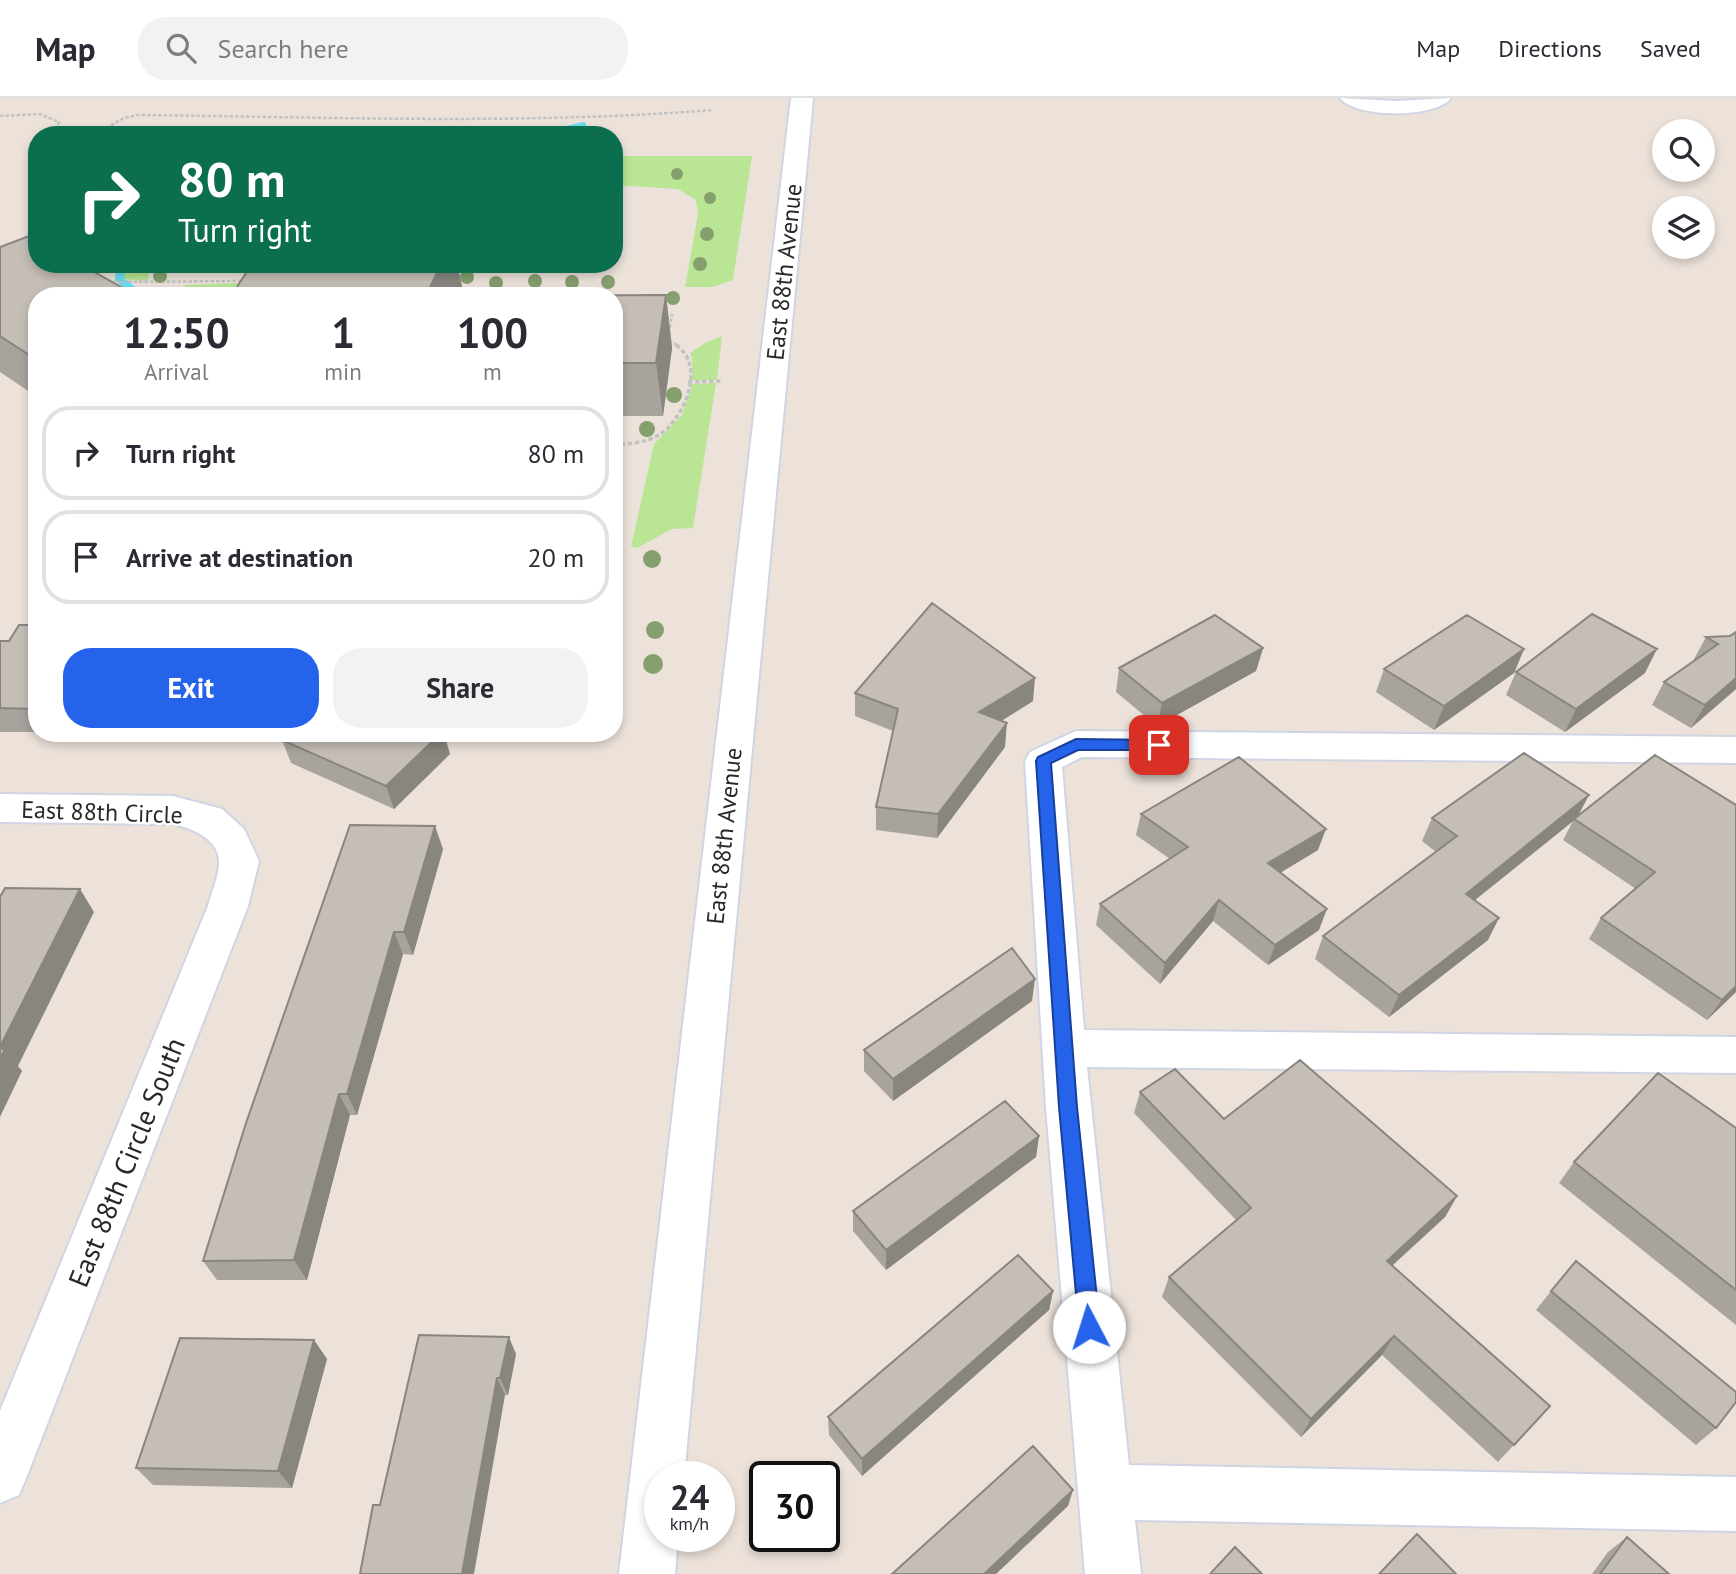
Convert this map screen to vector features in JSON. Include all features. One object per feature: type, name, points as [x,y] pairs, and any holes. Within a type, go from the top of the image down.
[{"type":"street","name":"East 88th Avenue","points":[[647,1574],[802,98]]},
{"type":"street","points":[[1349,98],[1400,107],[1444,99]]},
{"type":"street","points":[[1113,1574],[1064,1048],[1043,761],[1076,744],[1736,750]]},
{"type":"street","name":"East 88th Circle","points":[[0,808],[173,810],[209,819],[230,839],[233,846]]},
{"type":"street","name":"East 88th Circle South","points":[[0,1476],[228,906],[239,861],[233,846]]},
{"type":"street","points":[[1064,1048],[1736,1055]]},
{"type":"street","points":[[1105,1492],[1736,1504]]},
{"type":"path","points":[[110,126],[124,118],[138,115],[443,118],[639,116],[713,110]]},
{"type":"path","points":[[0,116],[47,116],[56,118],[59,122],[58,126]]},
{"type":"path","points":[[22,242],[28,235]]},
{"type":"path","points":[[105,282],[252,281]]},
{"type":"path","points":[[623,444],[657,436],[679,414],[690,369],[687,354],[668,340],[672,314]]},
{"type":"path","points":[[688,382],[722,381]]},
{"type":"green space","points":[[623,156],[752,156],[733,280],[713,287],[685,287],[698,214],[696,200],[678,189],[623,186]]},
{"type":"green space","points":[[120,273],[149,273],[148,281],[122,279]]},
{"type":"green space","points":[[241,283],[247,287],[183,287]]},
{"type":"green space","points":[[722,336],[717,380],[692,380],[690,353]]},
{"type":"green space","points":[[716,383],[693,528],[672,529],[637,548],[631,547],[654,444],[682,415],[692,384]]},
{"type":"building","points":[[28,236],[28,273],[96,273],[121,287],[28,287],[28,354],[0,336],[0,247]]},
{"type":"building","points":[[246,273],[437,273],[430,287],[237,287]]},
{"type":"building","points":[[623,295],[666,295],[656,363],[623,363]]},
{"type":"building","points":[[932,603],[1035,678],[979,712],[1007,723],[938,814],[876,807],[898,709],[855,693]]},
{"type":"building","points":[[1592,614],[1657,649],[1576,709],[1516,672]]},
{"type":"building","points":[[1215,615],[1263,648],[1162,703],[1119,668]]},
{"type":"building","points":[[1467,615],[1524,649],[1444,706],[1384,669]]},
{"type":"building","points":[[19,625],[28,625],[28,709],[0,708],[0,641],[9,641]]},
{"type":"building","points":[[1736,632],[1736,678],[1705,705],[1664,682],[1718,644],[1706,637],[1730,636]]},
{"type":"building","points":[[287,742],[432,742],[386,786]]},
{"type":"building","points":[[1524,753],[1589,795],[1466,894],[1499,918],[1399,995],[1323,936],[1457,836],[1432,818]]},
{"type":"building","points":[[1655,755],[1736,805],[1736,986],[1722,1000],[1601,918],[1655,872],[1574,819]]},
{"type":"building","points":[[1239,757],[1326,829],[1268,863],[1327,909],[1275,945],[1219,900],[1165,963],[1100,904],[1188,847],[1141,814]]},
{"type":"building","points":[[350,825],[435,826],[404,932],[394,932],[347,1094],[339,1094],[294,1260],[203,1261],[246,1123]]},
{"type":"building","points":[[5,888],[80,889],[0,1047],[0,897]]},
{"type":"building","points":[[1012,948],[1035,979],[893,1079],[864,1050]]},
{"type":"building","points":[[1300,1060],[1457,1196],[1387,1261],[1550,1406],[1514,1445],[1394,1336],[1311,1419],[1169,1277],[1251,1208],[1140,1092],[1175,1069],[1224,1119]]},
{"type":"building","points":[[1658,1073],[1736,1128],[1736,1290],[1574,1162]]},
{"type":"building","points":[[1005,1101],[1039,1136],[886,1250],[853,1211]]},
{"type":"building","points":[[1018,1255],[1053,1291],[862,1459],[828,1417]]},
{"type":"building","points":[[1576,1261],[1736,1392],[1736,1402],[1716,1428],[1551,1291]]},
{"type":"building","points":[[419,1335],[509,1337],[500,1378],[497,1378],[462,1574],[360,1574],[373,1505],[380,1505]]},
{"type":"building","points":[[180,1338],[314,1340],[278,1471],[136,1468]]},
{"type":"building","points":[[1033,1446],[1073,1490],[984,1574],[892,1574]]},
{"type":"building","points":[[1417,1534],[1456,1574],[1379,1574]]},
{"type":"building","points":[[1627,1537],[1669,1574],[1600,1574]]},
{"type":"building","points":[[1235,1547],[1262,1574],[1210,1574]]},
{"type":"waterway","points":[[578,126],[583,125]]},
{"type":"waterway","points":[[120,273],[119,279],[130,287]]},
{"type":"route","points":[[1089,1327],[1068,1107],[1043,761],[1076,744],[1159,745]]}]
